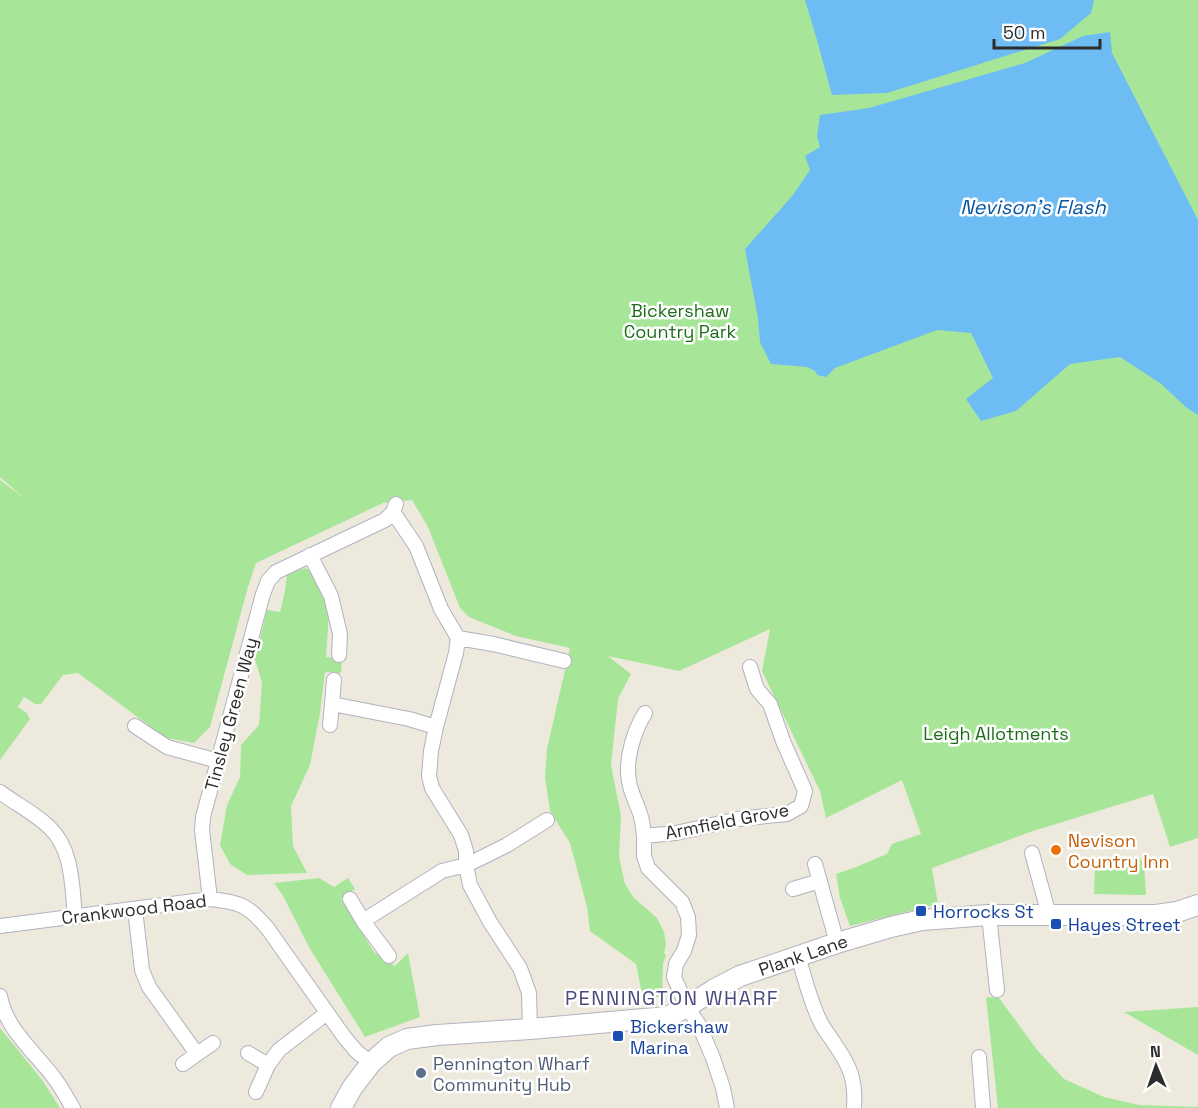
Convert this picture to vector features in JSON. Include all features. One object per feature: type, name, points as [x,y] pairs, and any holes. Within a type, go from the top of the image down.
[{"type":"street","name":"Tinsley Green Way","points":[[210,899],[202,830],[203,817],[263,594],[268,581],[276,572],[385,520],[395,508],[416,546],[441,609],[458,638]]},
{"type":"street","points":[[310,555],[331,596],[340,634],[339,655]]},
{"type":"street","points":[[530,1029],[529,993],[520,968],[490,922],[470,885],[466,852],[461,836],[432,788],[429,776],[431,751],[458,638],[564,661]]},
{"type":"street","name":"Armfield Grove","points":[[644,836],[676,833],[738,819],[787,814],[801,806],[805,791],[770,704],[757,689],[750,667]]},
{"type":"street","points":[[330,725],[334,680]]},
{"type":"street","points":[[333,704],[409,719],[436,727]]},
{"type":"street","name":"Armfield Grove","points":[[645,713],[639,723],[631,752],[628,781],[641,817],[644,856],[648,868],[682,902],[688,917],[689,935],[684,951],[676,964],[674,977],[713,1058],[727,1108]]},
{"type":"street","points":[[135,726],[167,747],[218,761]]},
{"type":"street","points":[[0,792],[50,828],[61,842],[68,859],[75,916]]},
{"type":"street","points":[[363,921],[442,871],[466,865],[507,845],[547,820]]},
{"type":"street","points":[[1032,853],[1049,915]]},
{"type":"street","points":[[815,864],[837,943]]},
{"type":"street","points":[[793,889],[820,881]]},
{"type":"street","name":"Crankwood Road","points":[[0,926],[210,899],[243,905],[257,915],[345,1038],[371,1063]]},
{"type":"street","points":[[350,899],[389,956]]},
{"type":"street","name":"Plank Lane","points":[[341,1108],[352,1088],[371,1063],[389,1047],[407,1039],[667,1017],[740,976],[837,943],[922,920],[990,915],[1164,915],[1198,905]]},
{"type":"street","points":[[135,909],[142,970],[149,987],[197,1054]]},
{"type":"street","points":[[990,915],[997,990]]},
{"type":"street","points":[[798,956],[821,1023],[853,1077],[854,1108]]},
{"type":"street","points":[[0,996],[12,1027],[56,1080],[73,1108]]},
{"type":"street","points":[[256,1092],[267,1065],[279,1050],[327,1013]]},
{"type":"street","points":[[183,1064],[213,1043]]},
{"type":"street","points":[[248,1053],[267,1065]]},
{"type":"street","points":[[979,1057],[983,1108]]},
{"type":"street","points":[[967,1084],[981,1082]]},
{"type":"green space","name":"Bickershaw Country Park","points":[[0,0],[1198,0],[1198,838],[1170,847],[1153,794],[1030,832],[932,868],[938,904],[850,926],[840,898],[836,874],[887,854],[892,844],[921,834],[902,780],[826,818],[820,791],[762,671],[770,629],[679,671],[608,656],[631,674],[618,699],[611,765],[621,816],[619,857],[625,884],[634,898],[657,918],[664,932],[666,944],[662,996],[643,999],[636,964],[590,931],[587,907],[570,843],[550,811],[545,777],[547,749],[570,648],[516,636],[469,617],[460,608],[428,527],[412,500],[383,503],[256,563],[210,727],[194,743],[166,738],[78,673],[63,675],[41,704],[35,704],[24,697],[18,707],[27,713],[30,719],[0,760],[0,480],[24,498],[0,477]]},
{"type":"green space","points":[[305,568],[312,572],[329,612],[326,657],[342,659],[341,673],[325,672],[310,765],[291,806],[293,846],[307,873],[247,875],[230,864],[220,845],[227,805],[240,777],[241,745],[259,725],[262,683],[255,659],[267,610],[280,612],[287,574]]},
{"type":"green space","points":[[1117,857],[1140,858],[1144,865],[1146,895],[1094,894],[1095,866]]},
{"type":"green space","points":[[319,878],[334,887],[348,878],[355,889],[341,899],[374,952],[395,966],[408,953],[420,1017],[365,1037],[310,949],[274,883]]},
{"type":"green space","points":[[986,997],[999,998],[1038,1051],[1064,1079],[1104,1097],[1139,1105],[1198,1108],[998,1108]]},
{"type":"green space","points":[[1198,1007],[1198,1055],[1124,1012]]},
{"type":"green space","points":[[0,1028],[43,1081],[60,1108],[0,1108]]},
{"type":"water","points":[[805,0],[1094,0],[1091,13],[1060,39],[887,93],[832,95]]},
{"type":"water","name":"Nevison's Flash","points":[[1110,32],[1112,53],[1198,220],[1198,415],[1160,383],[1120,357],[1070,364],[1016,411],[981,421],[966,399],[993,378],[971,333],[937,330],[835,368],[826,377],[817,375],[815,371],[807,367],[771,364],[760,342],[758,318],[745,249],[793,195],[810,170],[805,156],[820,147],[817,136],[820,115],[869,108],[1025,63],[1083,36]]},
{"type":"place","name":"Nevison Country Inn","points":[[1056,850]]},
{"type":"place","name":"Horrocks St","points":[[921,911]]},
{"type":"place","name":"Hayes Street","points":[[1056,924]]},
{"type":"place","name":"Bickershaw Marina","points":[[618,1036]]},
{"type":"place","name":"Pennington Wharf Community Hub","points":[[421,1073]]},
{"type":"district","name":"PENNINGTON WHARF","points":[[672,998]]},
{"type":"park label","name":"Leigh Allotments","points":[[996,733]]}]
